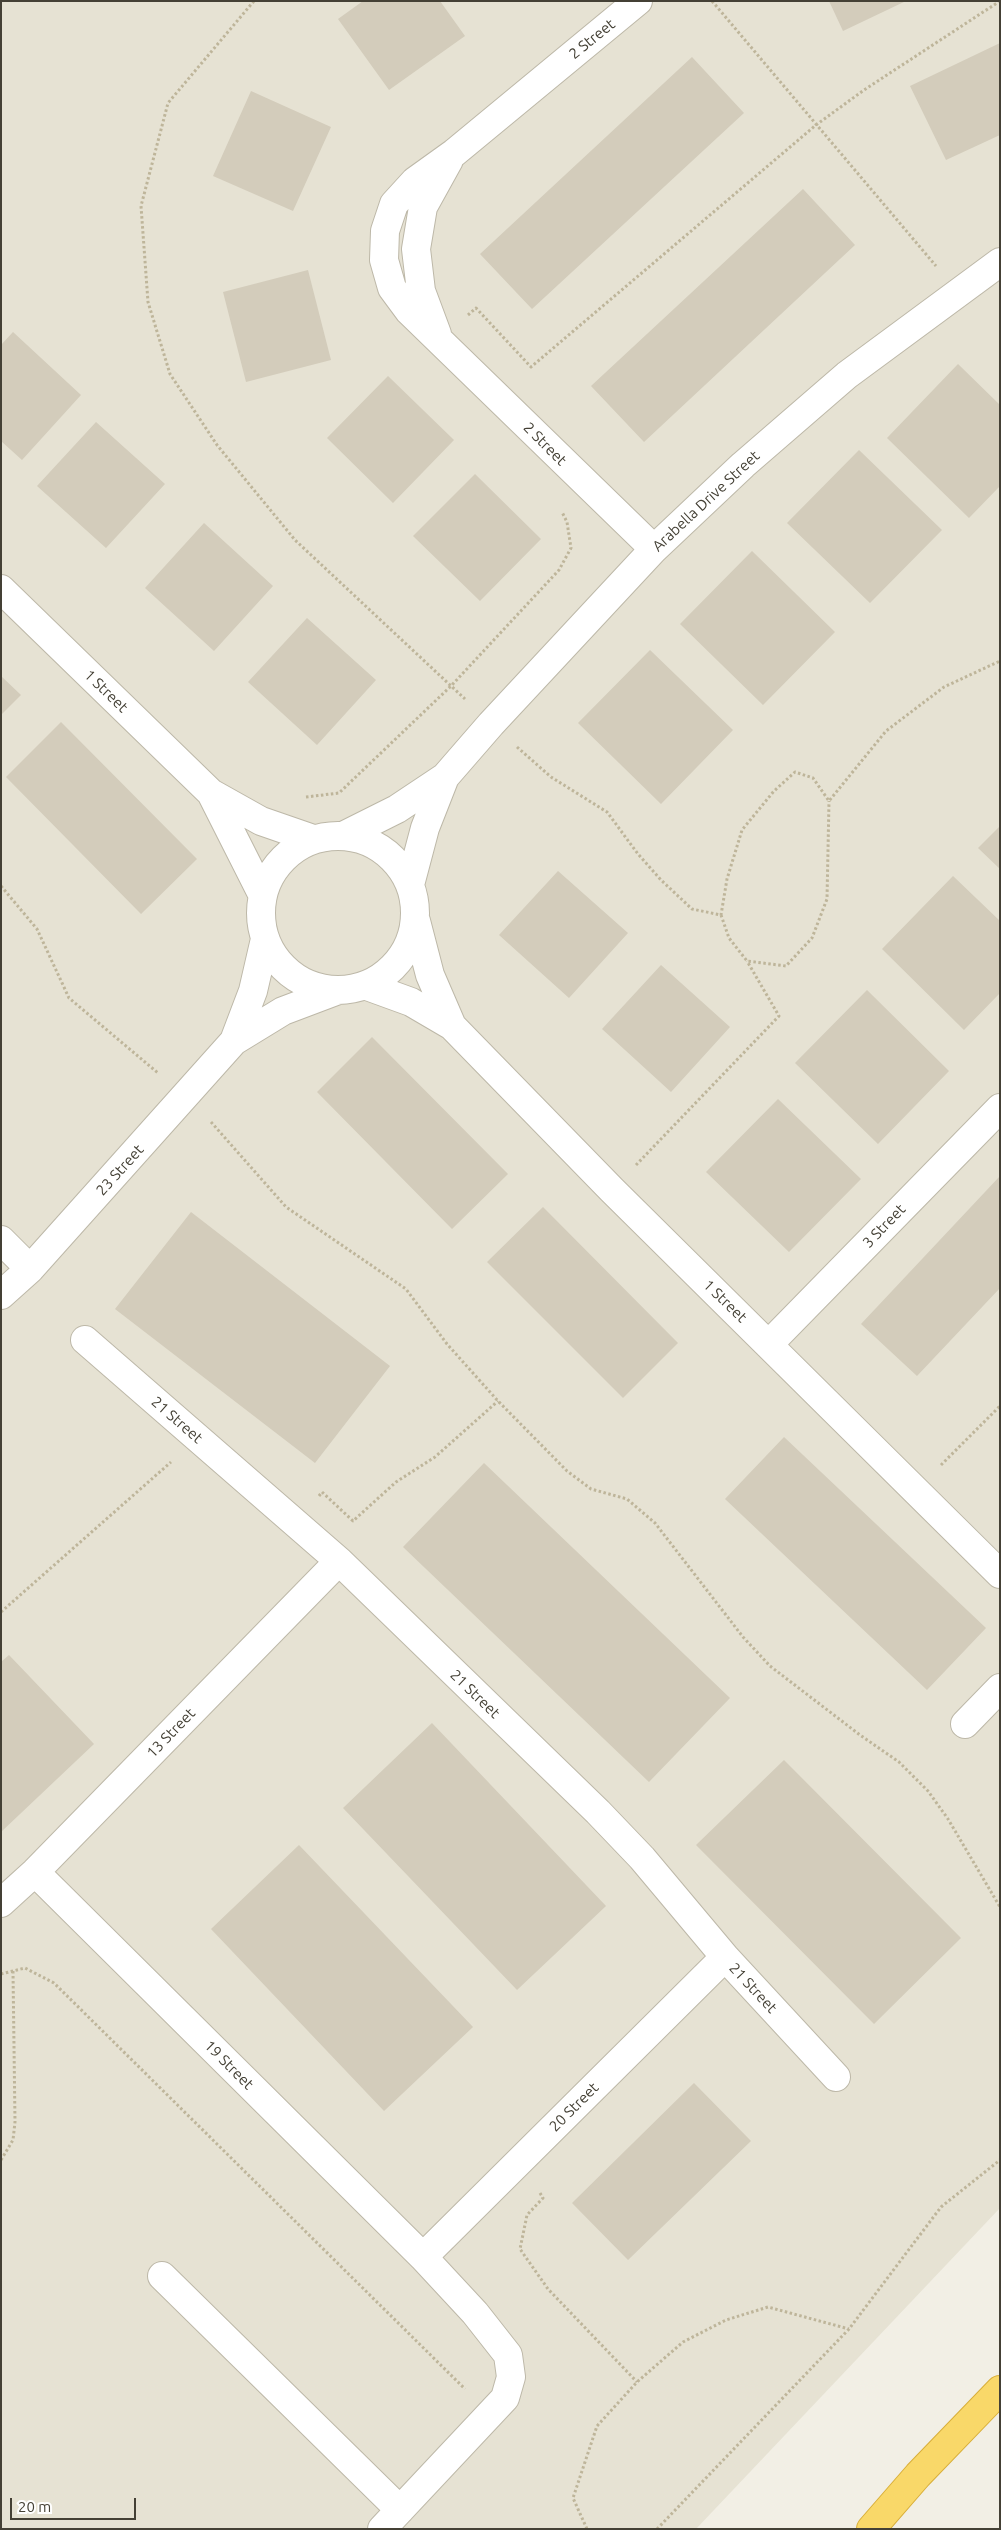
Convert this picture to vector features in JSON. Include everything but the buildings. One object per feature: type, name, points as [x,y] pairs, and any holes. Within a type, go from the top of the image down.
[{"type":"highway","points":[[871,2529],[918,2475],[1000,2390]]},
{"type":"street","name":"2 Street","points":[[638,1],[454,153],[423,207],[416,249],[421,291],[438,338],[654,549]]},
{"type":"street","name":"Arabella Drive Street","points":[[446,777],[491,724],[654,549],[743,465],[847,375],[1000,262]]},
{"type":"street","name":"1 Street","points":[[1,590],[211,794]]},
{"type":"street","points":[[336,991],[306,984],[280,966],[265,939],[260,917],[262,894],[273,871],[291,851],[314,839],[345,834],[397,809],[446,777]]},
{"type":"street","points":[[411,880],[425,828],[446,777]]},
{"type":"street","points":[[211,794],[261,821],[314,839]]},
{"type":"street","points":[[211,794],[262,894]]},
{"type":"street","points":[[345,834],[365,840],[383,849],[398,863],[411,880],[416,900],[416,921],[430,974],[452,1026]]},
{"type":"street","points":[[234,1041],[283,1012],[336,991],[367,986],[391,970],[402,956],[408,948],[416,921]]},
{"type":"street","points":[[234,1041],[253,991],[265,939]]},
{"type":"street","points":[[367,986],[411,1002],[452,1026]]},
{"type":"street","name":"1 Street","points":[[452,1026],[612,1190],[1000,1574]]},
{"type":"street","name":"23 Street","points":[[1,1295],[30,1269],[234,1041]]},
{"type":"street","name":"3 Street","points":[[768,1344],[1000,1108]]},
{"type":"street","points":[[1,1240],[30,1269]]},
{"type":"street","name":"21 Street","points":[[85,1340],[339,1561],[598,1812],[642,1858],[725,1957],[836,2077]]},
{"type":"street","name":"13 Street","points":[[1,1903],[35,1872],[339,1561]]},
{"type":"street","points":[[965,1724],[1000,1688]]},
{"type":"street","name":"19 Street","points":[[35,1872],[423,2257],[475,2313],[508,2355],[512,2377],[504,2398],[391,2519]]},
{"type":"street","name":"20 Street","points":[[423,2257],[725,1957]]},
{"type":"street","points":[[162,2276],[391,2519]]},
{"type":"path","points":[[254,1],[168,103],[142,206],[148,302],[170,374],[217,445],[295,540],[551,778],[607,812],[638,854],[661,880],[692,909],[721,915]]},
{"type":"path","points":[[712,1],[958,292]]},
{"type":"path","points":[[438,338],[476,308],[530,367],[816,126],[864,90],[1000,1]]},
{"type":"path","points":[[302,797],[339,794],[451,686],[559,570],[570,548],[567,522],[558,503],[576,474]]},
{"type":"path","points":[[747,961],[786,966],[812,938],[827,899],[830,801],[886,732],[944,687],[1000,661]]},
{"type":"path","points":[[612,1190],[779,1016],[747,961],[728,938],[721,915],[727,879],[742,830],[774,791],[795,772],[813,778],[830,801]]},
{"type":"path","points":[[1,886],[37,929],[69,998],[186,1096],[225,1136],[255,1174],[286,1207],[406,1289],[447,1344],[498,1401],[567,1471],[591,1489],[627,1499],[655,1523],[742,1637],[770,1666],[860,1735],[899,1762],[928,1791],[943,1812],[1000,1907]]},
{"type":"path","points":[[296,1523],[322,1492],[354,1521],[396,1482],[435,1457],[498,1401]]},
{"type":"path","points":[[915,1490],[1000,1406]]},
{"type":"path","points":[[1,1612],[197,1438]]},
{"type":"path","points":[[1,1974],[25,1968],[54,1983],[490,2415]]},
{"type":"path","points":[[1,2160],[13,2140],[13,1971]]},
{"type":"path","points":[[657,2529],[848,2329],[941,2207],[1000,2160]]},
{"type":"path","points":[[515,2165],[543,2198],[527,2215],[520,2249],[548,2289],[637,2382]]},
{"type":"path","points":[[587,2529],[573,2498],[597,2426],[637,2382],[683,2342],[726,2320],[768,2307],[848,2329]]},
{"type":"shaded area","points":[[1,1],[1000,1],[1000,2208],[696,2529],[1,2529]]}]
